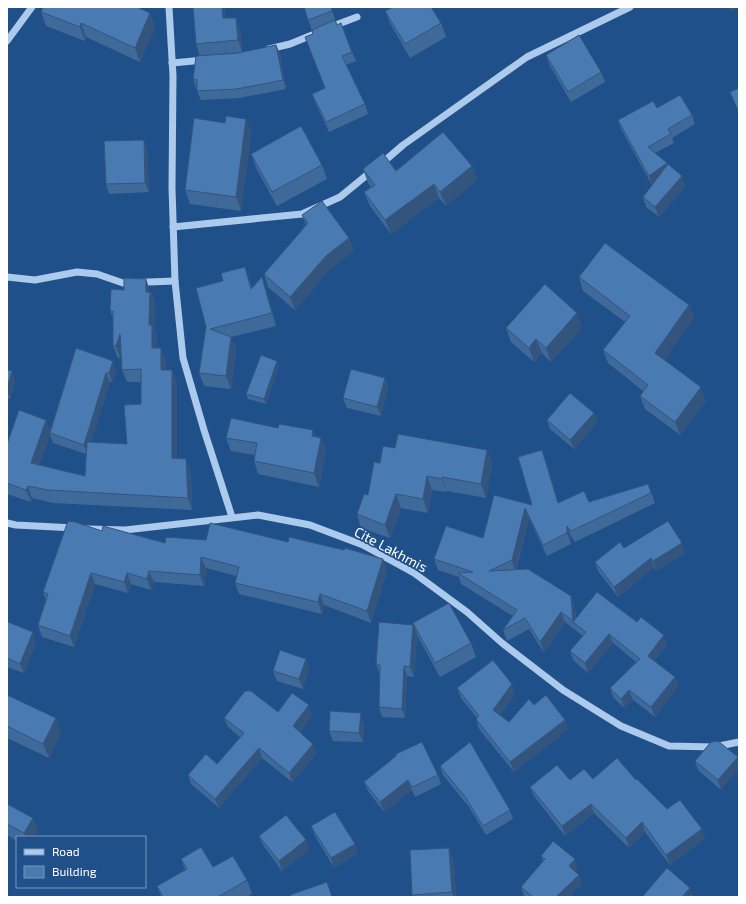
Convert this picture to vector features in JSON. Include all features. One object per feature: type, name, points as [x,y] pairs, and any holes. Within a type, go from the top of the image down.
[{"type":"street","points":[[7,41],[29,14],[32,7]]},
{"type":"street","points":[[169,7],[172,63],[173,228],[175,281],[183,358],[232,517]]},
{"type":"street","points":[[173,228],[302,214],[340,197],[403,145],[527,57],[630,7]]},
{"type":"street","points":[[262,51],[290,44],[357,17]]},
{"type":"street","points":[[172,63],[211,60]]},
{"type":"street","points":[[7,277],[35,280],[77,272],[97,274],[123,283],[175,281]]},
{"type":"street","name":"Cite Lakhmis","points":[[7,523],[16,525],[125,530],[258,515],[310,525],[363,545],[414,573],[467,612],[502,643],[564,690],[621,726],[668,746],[714,747],[739,742]]},
{"type":"building","points":[[43,7],[137,7],[150,13],[135,48],[81,23],[80,27],[41,12]]},
{"type":"building","points":[[193,7],[222,7],[223,18],[236,18],[238,40],[196,44]]},
{"type":"building","points":[[304,7],[331,7],[332,11],[308,20]]},
{"type":"building","points":[[393,7],[431,7],[441,23],[405,44],[385,11]]},
{"type":"building","points":[[335,20],[337,25],[341,23],[352,52],[342,56],[365,104],[326,122],[312,94],[325,88],[305,37],[313,34],[312,30]]},
{"type":"building","points":[[579,35],[601,72],[568,92],[546,55]]},
{"type":"building","points":[[276,45],[283,80],[237,89],[197,91],[197,80],[193,79],[196,56],[238,53]]},
{"type":"building","points":[[739,88],[739,113],[730,92]]},
{"type":"building","points":[[680,95],[692,115],[668,129],[671,134],[648,147],[667,163],[649,176],[618,120],[653,101],[657,108]]},
{"type":"building","points":[[226,116],[246,119],[236,197],[185,190],[194,118],[225,123]]},
{"type":"building","points":[[301,126],[322,165],[272,192],[251,154]]},
{"type":"building","points":[[443,132],[472,166],[440,192],[434,184],[385,220],[364,192],[375,185],[363,169],[383,153],[396,171]]},
{"type":"building","points":[[144,140],[145,183],[106,184],[104,141]]},
{"type":"building","points":[[668,164],[682,176],[655,207],[643,197]]},
{"type":"building","points":[[322,201],[349,238],[326,256],[290,297],[264,274],[308,223],[302,215]]},
{"type":"building","points":[[605,243],[689,305],[655,353],[701,387],[675,422],[640,396],[648,385],[603,350],[630,316],[579,277]]},
{"type":"building","points":[[245,267],[251,289],[262,277],[272,313],[210,329],[231,337],[226,376],[199,373],[206,327],[196,288],[223,281],[221,273]]},
{"type":"building","points":[[124,278],[146,279],[146,292],[150,292],[149,325],[152,325],[152,348],[161,348],[161,370],[172,370],[172,458],[186,459],[188,498],[48,490],[28,486],[26,490],[7,483],[7,444],[19,410],[46,420],[31,463],[85,476],[87,442],[127,444],[124,405],[141,404],[141,369],[122,370],[120,334],[116,346],[113,345],[113,311],[110,311],[111,289],[124,290]]},
{"type":"building","points":[[545,284],[577,313],[546,348],[536,339],[529,348],[506,328]]},
{"type":"building","points":[[76,348],[113,361],[109,373],[106,373],[84,445],[50,433]]},
{"type":"building","points":[[261,355],[277,361],[264,399],[246,394]]},
{"type":"building","points":[[351,369],[385,378],[377,407],[343,398]]},
{"type":"building","points":[[7,370],[12,371],[7,388]]},
{"type":"building","points":[[570,393],[594,413],[570,440],[547,420]]},
{"type":"building","points":[[231,418],[278,428],[279,424],[313,430],[312,436],[321,438],[314,473],[254,461],[257,443],[226,438]]},
{"type":"building","points":[[398,434],[487,450],[481,484],[442,477],[442,479],[427,476],[423,499],[396,494],[385,525],[357,514],[364,494],[368,495],[374,462],[380,463],[383,446],[395,448]]},
{"type":"building","points":[[542,450],[558,503],[584,491],[589,502],[648,484],[651,493],[571,531],[567,526],[567,533],[543,545],[525,508],[512,560],[489,571],[528,569],[571,596],[573,621],[561,612],[540,642],[525,618],[503,630],[517,610],[458,573],[473,572],[434,559],[446,526],[483,538],[494,495],[532,505],[518,457]]},
{"type":"building","points":[[68,521],[102,531],[103,526],[165,543],[166,537],[206,540],[210,523],[288,542],[289,537],[344,550],[345,548],[383,559],[367,611],[320,594],[318,602],[235,583],[239,567],[201,557],[200,575],[149,571],[147,579],[127,573],[124,582],[91,573],[70,636],[38,625],[48,594],[43,592]]},
{"type":"building","points":[[668,521],[682,543],[653,561],[651,558],[614,587],[595,562],[620,542],[624,548]]},
{"type":"building","points":[[597,592],[637,622],[641,617],[664,635],[648,656],[675,677],[651,707],[629,690],[621,699],[610,688],[640,659],[609,634],[585,663],[570,651],[586,632],[573,622]]},
{"type":"building","points":[[449,603],[471,643],[435,663],[413,623]]},
{"type":"building","points":[[8,622],[33,632],[20,664],[7,658]]},
{"type":"building","points":[[379,622],[413,625],[410,667],[404,666],[402,709],[379,707],[380,665],[376,664]]},
{"type":"building","points":[[280,650],[306,659],[299,679],[273,671]]},
{"type":"building","points":[[493,660],[512,684],[493,710],[509,722],[529,699],[534,705],[546,695],[565,720],[510,762],[476,719],[479,716],[457,688]]},
{"type":"building","points":[[245,691],[251,691],[278,712],[292,693],[309,705],[293,726],[313,744],[289,773],[259,748],[215,799],[188,775],[206,754],[217,764],[244,733],[224,718]]},
{"type":"building","points":[[7,695],[56,718],[43,744],[7,726]]},
{"type":"building","points":[[330,711],[361,713],[359,733],[329,731]]},
{"type":"building","points":[[718,741],[738,757],[718,780],[695,761],[711,742]]},
{"type":"building","points":[[422,742],[438,775],[412,787],[408,780],[380,802],[364,782],[396,756],[396,754]]},
{"type":"building","points":[[470,742],[510,810],[483,826],[466,798],[440,766]]},
{"type":"building","points":[[617,758],[636,780],[637,779],[667,809],[680,800],[702,829],[666,855],[642,822],[626,838],[591,804],[562,826],[530,787],[557,765],[570,780],[584,769],[593,779]]},
{"type":"building","points":[[7,804],[33,818],[24,833],[7,824]]},
{"type":"building","points":[[335,812],[355,844],[331,858],[311,826]]},
{"type":"building","points":[[286,815],[306,840],[279,861],[259,836]]},
{"type":"building","points":[[553,841],[575,859],[569,866],[579,875],[556,897],[533,897],[521,887],[545,859],[541,856]]},
{"type":"building","points":[[201,847],[213,867],[233,856],[247,880],[218,897],[163,897],[157,886],[187,869],[181,859]]},
{"type":"building","points":[[449,848],[452,892],[412,895],[410,850]]},
{"type":"building","points":[[667,868],[690,888],[682,897],[642,897]]},
{"type":"building","points":[[327,882],[332,897],[291,897],[290,895]]}]
